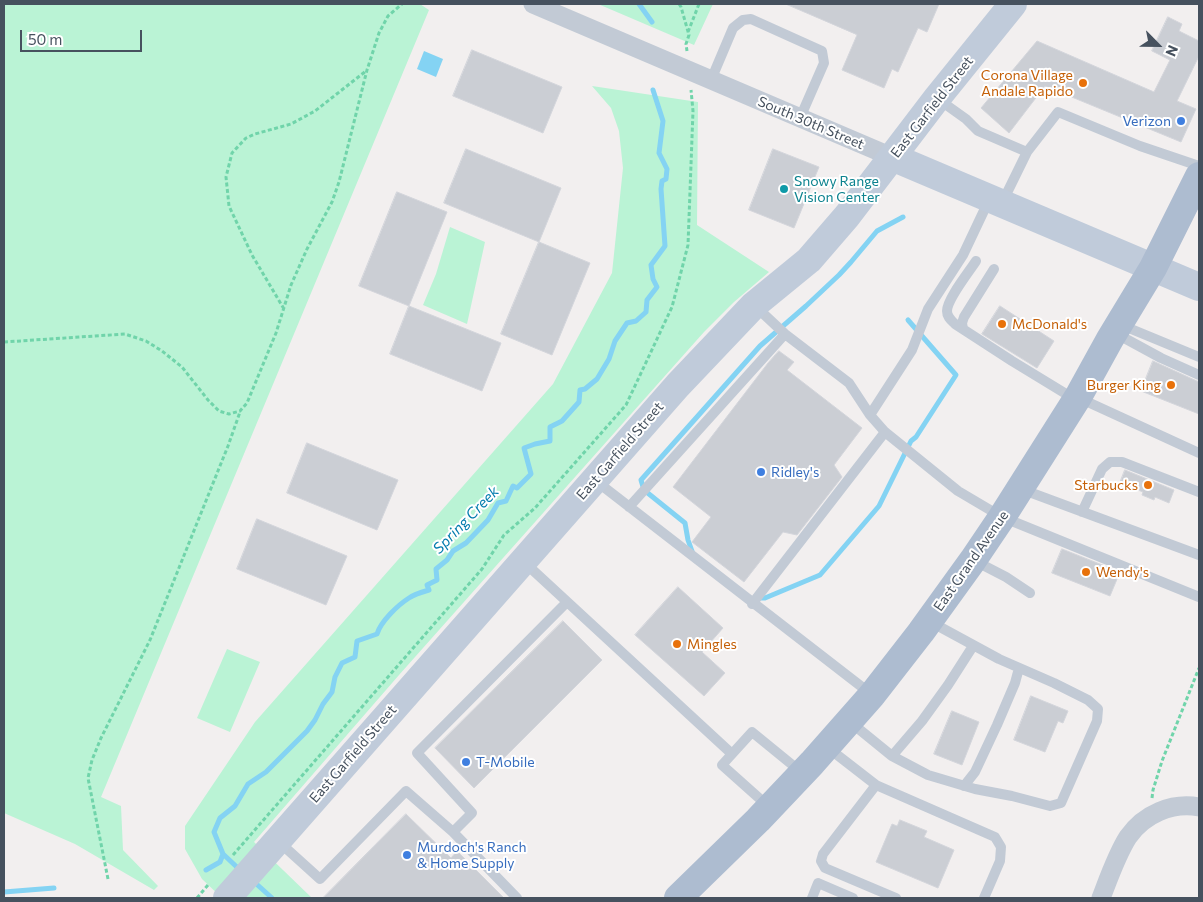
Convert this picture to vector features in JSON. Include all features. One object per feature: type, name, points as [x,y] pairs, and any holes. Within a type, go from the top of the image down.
[{"type":"main road","name":"East Grand Avenue","points":[[678,898],[802,773],[872,695],[929,621],[1002,517],[1077,399],[1153,268],[1199,176]]},
{"type":"street","name":"South 30th Street","points":[[533,4],[1199,287]]},
{"type":"street","name":"East Garfield Street","points":[[217,892],[523,561],[678,385],[754,306],[808,260],[847,216],[1013,4]]},
{"type":"street","points":[[1101,898],[1128,838],[1142,821],[1159,811],[1176,807],[1199,807]]},
{"type":"lane","points":[[711,80],[733,28],[743,20],[752,20],[822,51],[824,63],[800,118]]},
{"type":"lane","points":[[938,98],[966,119],[978,131],[1027,152]]},
{"type":"lane","points":[[870,414],[912,350],[928,309],[995,201],[1027,152],[1058,112],[1140,146],[1199,166]]},
{"type":"lane","points":[[976,261],[949,302],[948,318],[1012,361],[1077,399],[1199,453]]},
{"type":"lane","points":[[963,329],[964,317],[994,270]]},
{"type":"lane","points":[[754,306],[785,334],[849,383],[885,432],[958,491],[1002,517],[1199,598]]},
{"type":"lane","points":[[1117,328],[1199,357]]},
{"type":"lane","points":[[1117,328],[1162,358],[1199,375]]},
{"type":"lane","points":[[628,507],[785,334]]},
{"type":"lane","points":[[752,604],[885,432]]},
{"type":"lane","points":[[1082,512],[1102,469],[1110,462],[1122,462],[1199,492]]},
{"type":"lane","points":[[594,480],[872,695]]},
{"type":"lane","points":[[1020,489],[1199,555]]},
{"type":"lane","points":[[973,560],[1006,577],[1030,594]]},
{"type":"lane","points":[[523,561],[732,754]]},
{"type":"lane","points":[[453,832],[472,813],[416,753],[568,602]]},
{"type":"lane","points":[[848,721],[892,756],[928,776],[1050,806],[1061,803],[1097,721],[1098,709],[1088,700],[973,646],[929,621]]},
{"type":"lane","points":[[892,756],[922,721],[973,646]]},
{"type":"lane","points":[[964,786],[975,772],[994,733],[1015,683],[1019,668]]},
{"type":"lane","points":[[770,807],[722,766],[752,732],[802,773]]},
{"type":"lane","points":[[826,746],[876,785],[995,837],[1001,847],[1000,861],[984,898]]},
{"type":"lane","points":[[876,785],[823,854],[821,861],[825,868],[896,898]]},
{"type":"lane","points":[[262,845],[320,879],[406,791],[453,832],[517,898]]},
{"type":"lane","points":[[812,898],[818,883],[853,898]]},
{"type":"path","points":[[108,879],[88,778],[92,760],[150,640],[228,446],[240,411],[248,403],[276,333],[291,285],[307,249],[332,202],[379,32],[388,16],[402,4]]},
{"type":"path","points":[[679,4],[689,35]]},
{"type":"path","points":[[262,845],[482,569],[504,535],[535,508],[626,405],[672,307],[688,244],[693,111],[686,44],[689,35],[688,31],[699,4]]},
{"type":"path","points":[[284,309],[252,255],[228,206],[226,177],[232,153],[246,138],[291,124],[315,111],[367,70]]},
{"type":"path","points":[[4,342],[125,334],[146,341],[182,367],[219,411],[230,414],[240,411]]},
{"type":"path","points":[[1151,816],[1153,790],[1162,761],[1199,668]]},
{"type":"path","points":[[197,898],[217,892]]},
{"type":"green space","points":[[4,4],[420,4],[429,10],[101,797],[121,806],[123,850],[158,886],[154,890],[75,844],[4,813]]},
{"type":"green space","points":[[598,4],[713,4],[694,45]]},
{"type":"green space","points":[[592,86],[698,102],[697,225],[769,272],[734,302],[704,332],[399,675],[254,842],[312,898],[222,898],[202,879],[185,849],[185,826],[255,722],[553,384],[612,273],[623,168],[619,131],[611,108]]},
{"type":"green space","points":[[450,227],[485,242],[467,324],[423,305],[436,274]]},
{"type":"green space","points":[[227,649],[260,662],[230,732],[197,718]]},
{"type":"water","points":[[424,51],[443,59],[436,77],[417,69]]},
{"type":"building","points":[[786,4],[939,4],[927,32],[918,28],[898,72],[892,69],[884,88],[842,70],[857,35]]},
{"type":"building","points":[[1168,17],[1182,24],[1179,31],[1199,41],[1199,56],[1177,101],[1196,109],[1181,142],[1045,86],[1009,133],[981,108],[1037,41],[1154,92],[1170,60],[1152,51]]},
{"type":"building","points":[[472,50],[562,87],[543,133],[453,96]]},
{"type":"building","points":[[466,149],[561,188],[539,242],[444,203]]},
{"type":"building","name":"Snowy Range Vision Center","points":[[773,149],[819,167],[794,228],[749,210]]},
{"type":"building","points":[[397,192],[447,212],[409,306],[359,286]]},
{"type":"building","points":[[539,242],[590,263],[552,355],[501,334]]},
{"type":"building","points":[[409,306],[501,343],[482,391],[390,354]]},
{"type":"building","points":[[1000,306],[1054,341],[1037,368],[982,334]]},
{"type":"building","name":"Ridley's","points":[[779,351],[794,362],[787,370],[862,428],[834,465],[842,477],[797,535],[783,532],[744,582],[692,542],[711,517],[673,487]]},
{"type":"building","name":"Burger King","points":[[1153,361],[1199,382],[1199,414],[1141,391]]},
{"type":"building","points":[[307,443],[398,480],[377,530],[287,493]]},
{"type":"building","name":"Starbucks","points":[[1125,470],[1174,490],[1169,503],[1155,497],[1154,500],[1142,495],[1143,492],[1120,483]]},
{"type":"building","points":[[257,519],[347,556],[326,605],[237,569]]},
{"type":"building","name":"Wendy's","points":[[1062,549],[1120,572],[1110,596],[1052,573]]},
{"type":"building","name":"Mingles","points":[[678,587],[723,628],[702,652],[725,673],[704,696],[635,635]]},
{"type":"building","points":[[563,621],[602,660],[474,788],[435,748]]},
{"type":"building","points":[[1031,696],[1068,711],[1063,723],[1058,721],[1045,752],[1014,740]]},
{"type":"building","points":[[952,711],[979,722],[962,765],[934,754]]},
{"type":"building","name":"Murdoch's Ranch & Home Supply","points":[[406,814],[451,858],[457,851],[504,898],[323,898]]},
{"type":"building","points":[[900,820],[927,831],[924,837],[954,850],[938,888],[876,862],[892,824],[897,826]]},
{"type":"waterway","name":"Spring Creek","points":[[639,4],[652,22]]},
{"type":"waterway","name":"Spring Creek","points":[[240,870],[223,854],[214,832],[220,818],[235,806],[248,784],[266,772],[307,731],[332,692],[335,677],[342,663],[355,657],[357,641],[377,634],[386,619],[400,605],[414,595],[429,590],[427,585],[437,580],[436,569],[447,560],[453,551],[466,543],[488,520],[498,503],[506,501],[513,486],[517,488],[531,474],[524,448],[550,441],[550,427],[562,421],[579,402],[580,390],[585,389],[597,379],[609,359],[615,341],[627,323],[636,321],[646,312],[647,300],[657,287],[653,279],[651,265],[665,246],[661,189],[662,181],[666,179],[667,169],[659,153],[663,121],[653,90]]},
{"type":"waterway","points":[[693,554],[685,523],[644,490],[641,480],[760,346],[839,275],[877,231],[903,217]]},
{"type":"waterway","points":[[758,598],[765,598],[820,575],[879,506],[911,441],[916,437],[956,375],[908,320]]},
{"type":"waterway","points":[[206,870],[220,862],[223,854]]},
{"type":"waterway","name":"Spring Creek","points":[[252,880],[272,898]]},
{"type":"waterway","points":[[4,892],[54,888]]},
{"type":"place","name":"Corona Village Andale Rapido","points":[[1083,83]]},
{"type":"place","name":"Verizon","points":[[1181,121]]},
{"type":"place","name":"Snowy Range Vision Center","points":[[784,189]]},
{"type":"place","name":"McDonald's","points":[[1002,324]]},
{"type":"place","name":"Burger King","points":[[1171,385]]},
{"type":"place","name":"Ridley's","points":[[761,472]]},
{"type":"place","name":"Starbucks","points":[[1148,485]]},
{"type":"place","name":"Wendy's","points":[[1086,572]]},
{"type":"place","name":"Mingles","points":[[677,644]]},
{"type":"place","name":"T-Mobile","points":[[466,762]]},
{"type":"place","name":"Murdoch's Ranch & Home Supply","points":[[407,855]]}]
